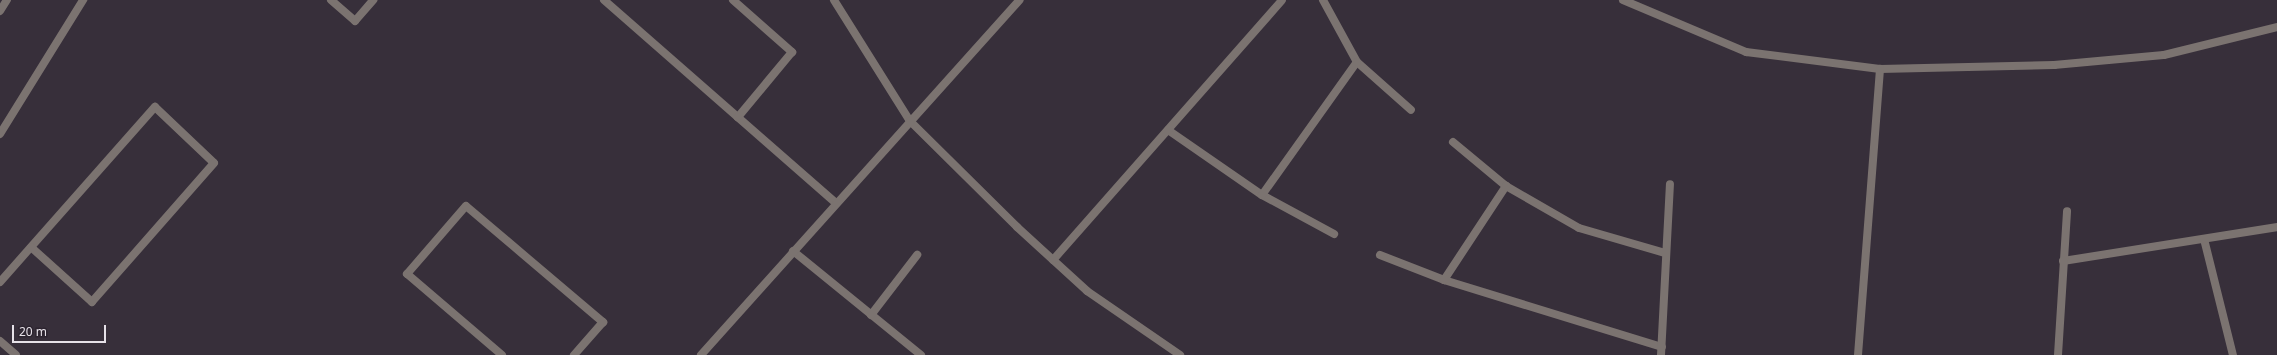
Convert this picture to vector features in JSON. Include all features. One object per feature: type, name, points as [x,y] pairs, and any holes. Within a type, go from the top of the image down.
[{"type":"street","points":[[0,11],[7,0]]},
{"type":"street","points":[[0,134],[83,0]]},
{"type":"street","points":[[330,0],[355,21],[373,0]]},
{"type":"street","points":[[604,0],[836,203]]},
{"type":"street","points":[[733,0],[792,52],[738,117]]},
{"type":"street","points":[[834,0],[910,121],[1087,291],[1180,355]]},
{"type":"street","points":[[701,355],[1019,0]]},
{"type":"street","points":[[1053,260],[1282,0]]},
{"type":"street","points":[[1323,0],[1357,62],[1411,110]]},
{"type":"street","points":[[1623,0],[1746,52],[1880,69],[2054,65],[2164,55],[2277,27]]},
{"type":"street","points":[[1262,194],[1357,62]]},
{"type":"street","points":[[1858,355],[1880,69]]},
{"type":"street","points":[[0,282],[31,247],[155,107],[214,163],[92,302],[31,247]]},
{"type":"street","points":[[1168,130],[1262,194],[1334,234]]},
{"type":"street","points":[[1453,142],[1506,186],[1579,228],[1665,253]]},
{"type":"street","points":[[1380,255],[1444,280],[1662,351],[1665,253],[1670,184]]},
{"type":"street","points":[[1444,280],[1506,186]]},
{"type":"street","points":[[502,355],[407,274],[466,206],[603,322],[574,355]]},
{"type":"street","points":[[2058,355],[2066,211]]},
{"type":"street","points":[[2064,261],[2277,227]]},
{"type":"street","points":[[2204,238],[2233,355]]},
{"type":"street","points":[[793,251],[921,355]]},
{"type":"street","points":[[871,314],[917,255]]},
{"type":"street","points":[[0,341],[16,355]]}]
